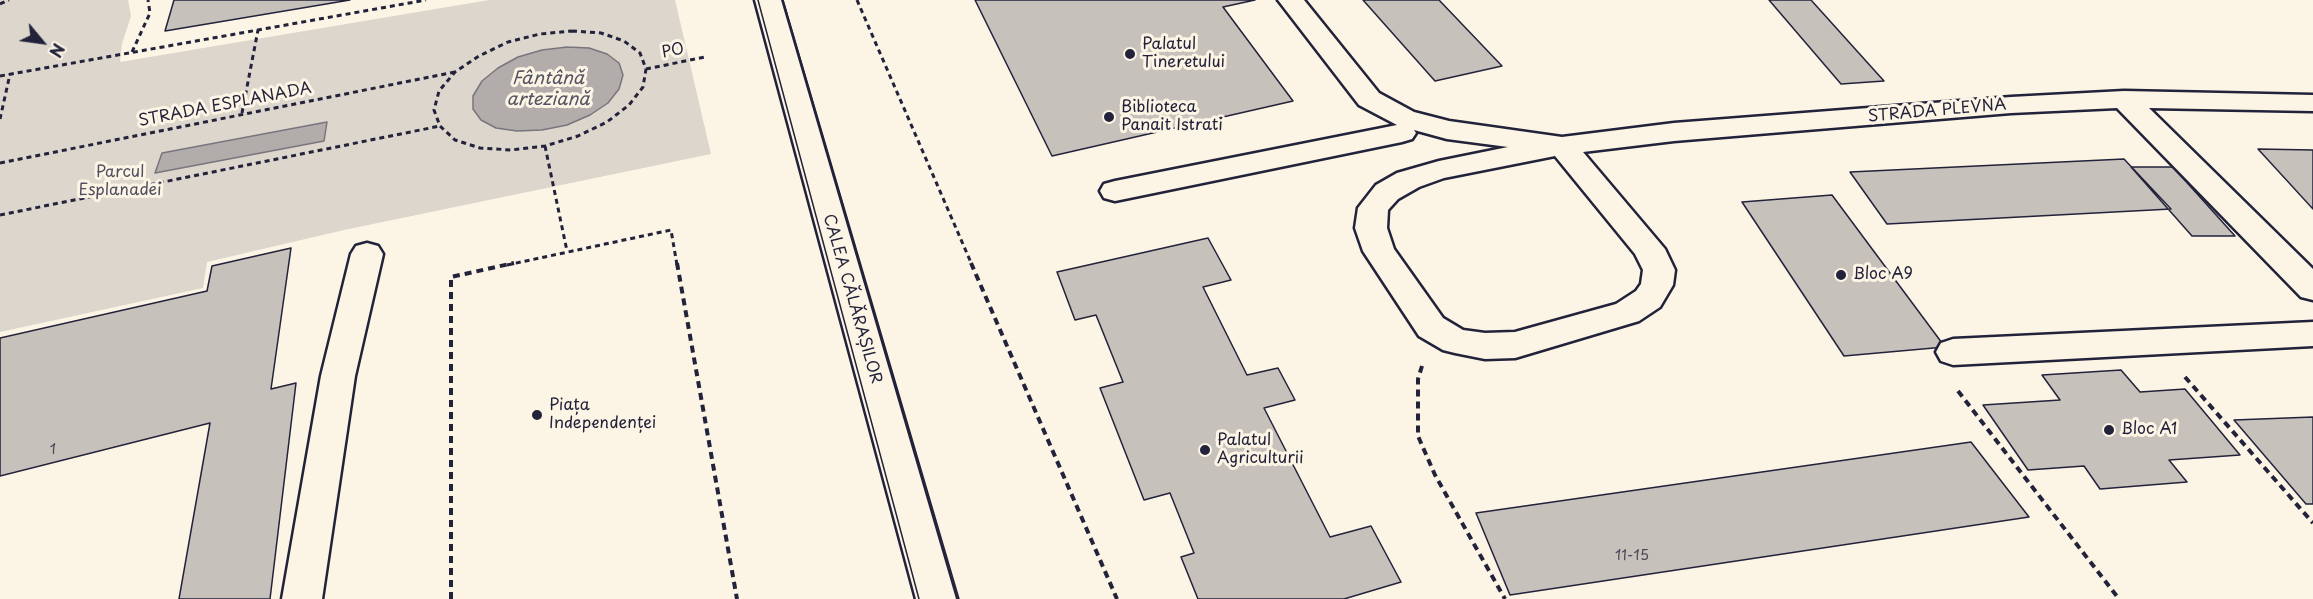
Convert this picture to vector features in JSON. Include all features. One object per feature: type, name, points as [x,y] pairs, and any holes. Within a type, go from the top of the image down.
[{"type":"street","name":"CALEA CĂLĂRAȘILOR","points":[[768,0],[936,599]]},
{"type":"street","points":[[1291,0],[1369,99],[1439,170]]},
{"type":"street","points":[[1369,99],[1404,118],[1447,130],[1562,146]]},
{"type":"street","points":[[2124,99],[2313,289]]},
{"type":"street","name":"STRADA PLEVNA","points":[[1562,146],[1649,249],[1659,270],[1657,285],[1648,299],[1627,313],[1515,345],[1485,346],[1455,340],[1431,327],[1379,251],[1371,228],[1373,208],[1387,192],[1408,180],[1439,170],[1562,146],[1674,132],[2011,105],[2124,99],[2313,103]]},
{"type":"street","points":[[1115,191],[1402,133]]},
{"type":"street","points":[[302,599],[338,376],[367,254]]},
{"type":"street","points":[[1953,352],[2313,334]]},
{"type":"path","points":[[0,4],[9,0]]},
{"type":"path","points":[[132,52],[150,13],[148,0]]},
{"type":"path","points":[[0,76],[426,0]]},
{"type":"path","points":[[857,0],[1117,599]]},
{"type":"path","points":[[242,113],[258,30]]},
{"type":"path","name":"STRADA ESPLANADA","points":[[440,126],[434,110],[439,91],[455,72],[479,56],[508,42],[540,34],[572,31],[601,33],[624,41],[640,53],[646,69]]},
{"type":"path","name":"PO","points":[[646,69],[705,57]]},
{"type":"path","points":[[0,214],[440,126],[455,140],[480,148],[511,150],[545,146],[578,136],[607,122],[629,105],[643,87],[646,69]]},
{"type":"path","name":"STRADA ESPLANADA","points":[[0,163],[455,72]]},
{"type":"path","points":[[0,119],[10,74]]},
{"type":"path","points":[[545,146],[567,251]]},
{"type":"path","points":[[451,599],[451,277],[671,230],[737,599]]},
{"type":"path","points":[[1431,327],[1418,380],[1418,436],[1435,475],[1506,599]]},
{"type":"path","points":[[2154,342],[2313,523]]},
{"type":"path","points":[[1953,352],[1946,375],[2119,599]]},
{"type":"green space","name":"Parcul Esplanadei","points":[[0,0],[128,0],[131,16],[122,44],[120,62],[489,0],[675,0],[711,154],[344,230],[207,262],[203,288],[0,332]]},
{"type":"water","name":"Fântână arteziană","points":[[567,47],[589,48],[607,54],[619,63],[623,75],[619,89],[608,103],[590,115],[567,125],[542,130],[517,131],[496,128],[481,120],[473,109],[473,96],[482,81],[498,68],[518,57],[542,50]]},
{"type":"water","points":[[327,122],[324,141],[155,173],[162,153]]},
{"type":"building","points":[[174,0],[350,0],[165,31]]},
{"type":"building","name":"Palatul Tineretului","points":[[975,0],[1255,0],[1223,7],[1293,101],[1052,156]]},
{"type":"building","points":[[1363,0],[1439,0],[1502,66],[1435,81]]},
{"type":"building","points":[[1769,0],[1811,0],[1884,81],[1841,84]]},
{"type":"building","points":[[2258,149],[2313,150],[2313,209]]},
{"type":"building","points":[[2124,159],[2171,209],[1887,224],[1850,172]]},
{"type":"building","points":[[2131,167],[2173,167],[2235,236],[2192,236]]},
{"type":"building","name":"Bloc A9","points":[[1832,195],[1945,347],[1844,356],[1742,202]]},
{"type":"building","name":"Palatul Agriculturii","points":[[1208,238],[1231,280],[1203,287],[1247,375],[1278,368],[1295,400],[1264,408],[1330,537],[1371,526],[1401,582],[1344,599],[1198,599],[1181,557],[1194,553],[1170,493],[1144,500],[1100,388],[1123,382],[1096,315],[1075,320],[1057,272]]},
{"type":"building","points":[[291,248],[271,389],[296,383],[270,599],[179,599],[210,423],[0,476],[0,338],[207,291],[212,266]]},
{"type":"building","name":"Bloc A1","points":[[2121,370],[2140,392],[2185,389],[2240,455],[2169,460],[2187,482],[2100,489],[2084,466],[2028,470],[1983,405],[2060,400],[2042,375]]},
{"type":"building","points":[[2313,417],[2313,504],[2306,504],[2234,420]]},
{"type":"building","points":[[1971,442],[2029,517],[1510,595],[1476,513]]},
{"type":"tram line","points":[[758,0],[919,599]]},
{"type":"tram line","points":[[783,0],[959,599]]},
{"type":"place","name":"Palatul Tineretului","points":[[1130,54]]},
{"type":"place","name":"Biblioteca Panait Istrati","points":[[1109,117]]},
{"type":"place","name":"Bloc A9","points":[[1841,275]]},
{"type":"place","name":"Piața Independenței","points":[[537,415]]},
{"type":"place","name":"Bloc A1","points":[[2109,430]]},
{"type":"place","name":"Palatul Agriculturii","points":[[1205,450]]}]
